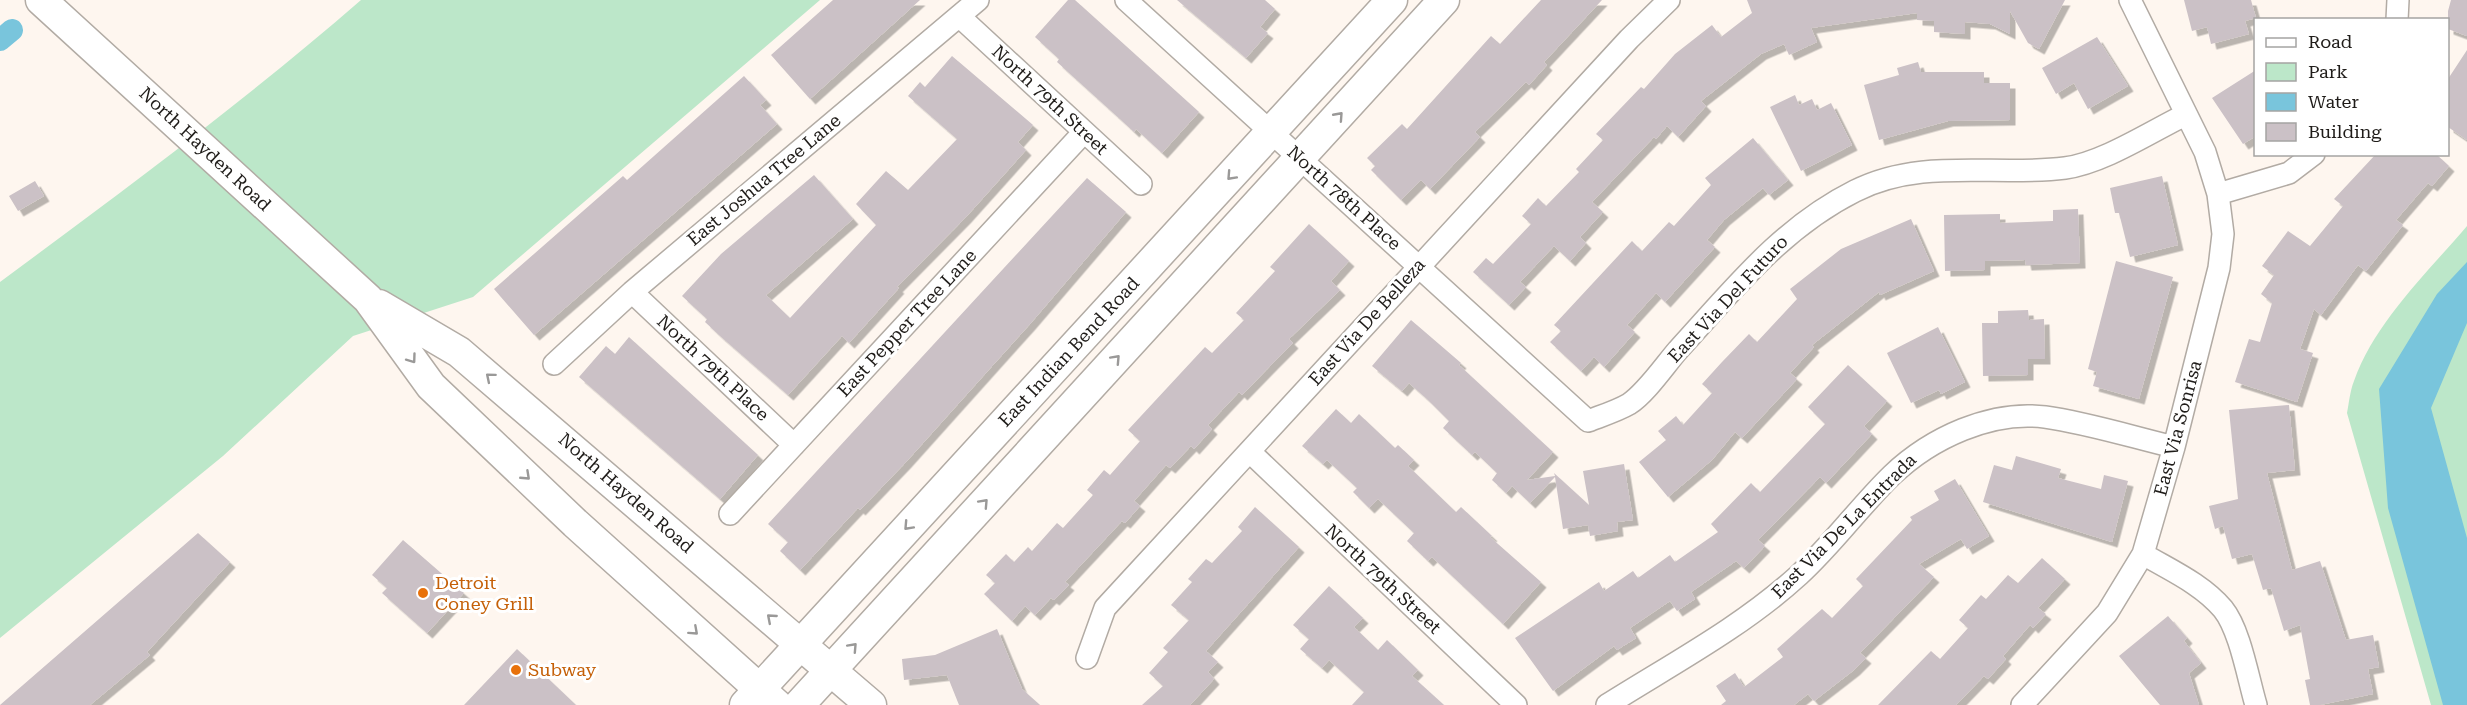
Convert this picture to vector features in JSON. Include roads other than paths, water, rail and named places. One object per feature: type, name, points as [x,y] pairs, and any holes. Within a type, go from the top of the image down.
[{"type":"main road","name":"North Hayden Road","points":[[41,0],[368,299],[431,386],[760,700]]},
{"type":"main road","name":"East Indian Bend Road","points":[[760,700],[800,643],[1392,0]]},
{"type":"main road","points":[[799,705],[1444,0]]},
{"type":"main road","name":"North Hayden Road","points":[[368,299],[459,351],[871,705]]},
{"type":"street","name":"East Joshua Tree Lane","points":[[554,364],[632,292],[978,0]]},
{"type":"street","name":"North 78th Place","points":[[1126,0],[1588,422]]},
{"type":"street","name":"East Via De Belleza","points":[[1087,658],[1105,608],[1620,47],[1669,0]]},
{"type":"street","points":[[2130,0],[2185,115]]},
{"type":"street","points":[[2397,18],[2398,0]]},
{"type":"street","name":"North 79th Street","points":[[959,16],[1141,184]]},
{"type":"street","name":"East Via Sonrisa","points":[[2022,705],[2107,613],[2143,554],[2174,447],[2219,268],[2223,234],[2218,194],[2205,152],[2185,115]]},
{"type":"street","name":"East Via Del Futuro","points":[[1588,422],[1630,403],[1774,245],[1808,218],[1857,190],[1908,173],[1949,169],[2068,168],[2095,159],[2185,115]]},
{"type":"street","name":"East Pepper Tree Lane","points":[[730,514],[1084,132]]},
{"type":"street","points":[[2218,194],[2289,173],[2311,156]]},
{"type":"street","name":"North 79th Place","points":[[632,292],[795,445]]},
{"type":"street","name":"East Via De La Entrada","points":[[1607,705],[1752,614],[1801,573],[1893,474],[1924,449],[1958,431],[2000,420],[2044,417],[2174,447]]},
{"type":"street","name":"North 79th Street","points":[[1250,452],[1516,705]]},
{"type":"street","points":[[2143,554],[2206,592],[2224,610],[2234,631],[2256,705]]},
{"type":"water","points":[[2467,262],[2467,323],[2431,408],[2467,538],[2467,705],[2443,705],[2388,508],[2379,389],[2437,294]]},
{"type":"waterway","points":[[0,40],[12,30]]},
{"type":"place","name":"Detroit Coney Grill","points":[[423,593]]},
{"type":"place","name":"Subway","points":[[516,670]]}]
